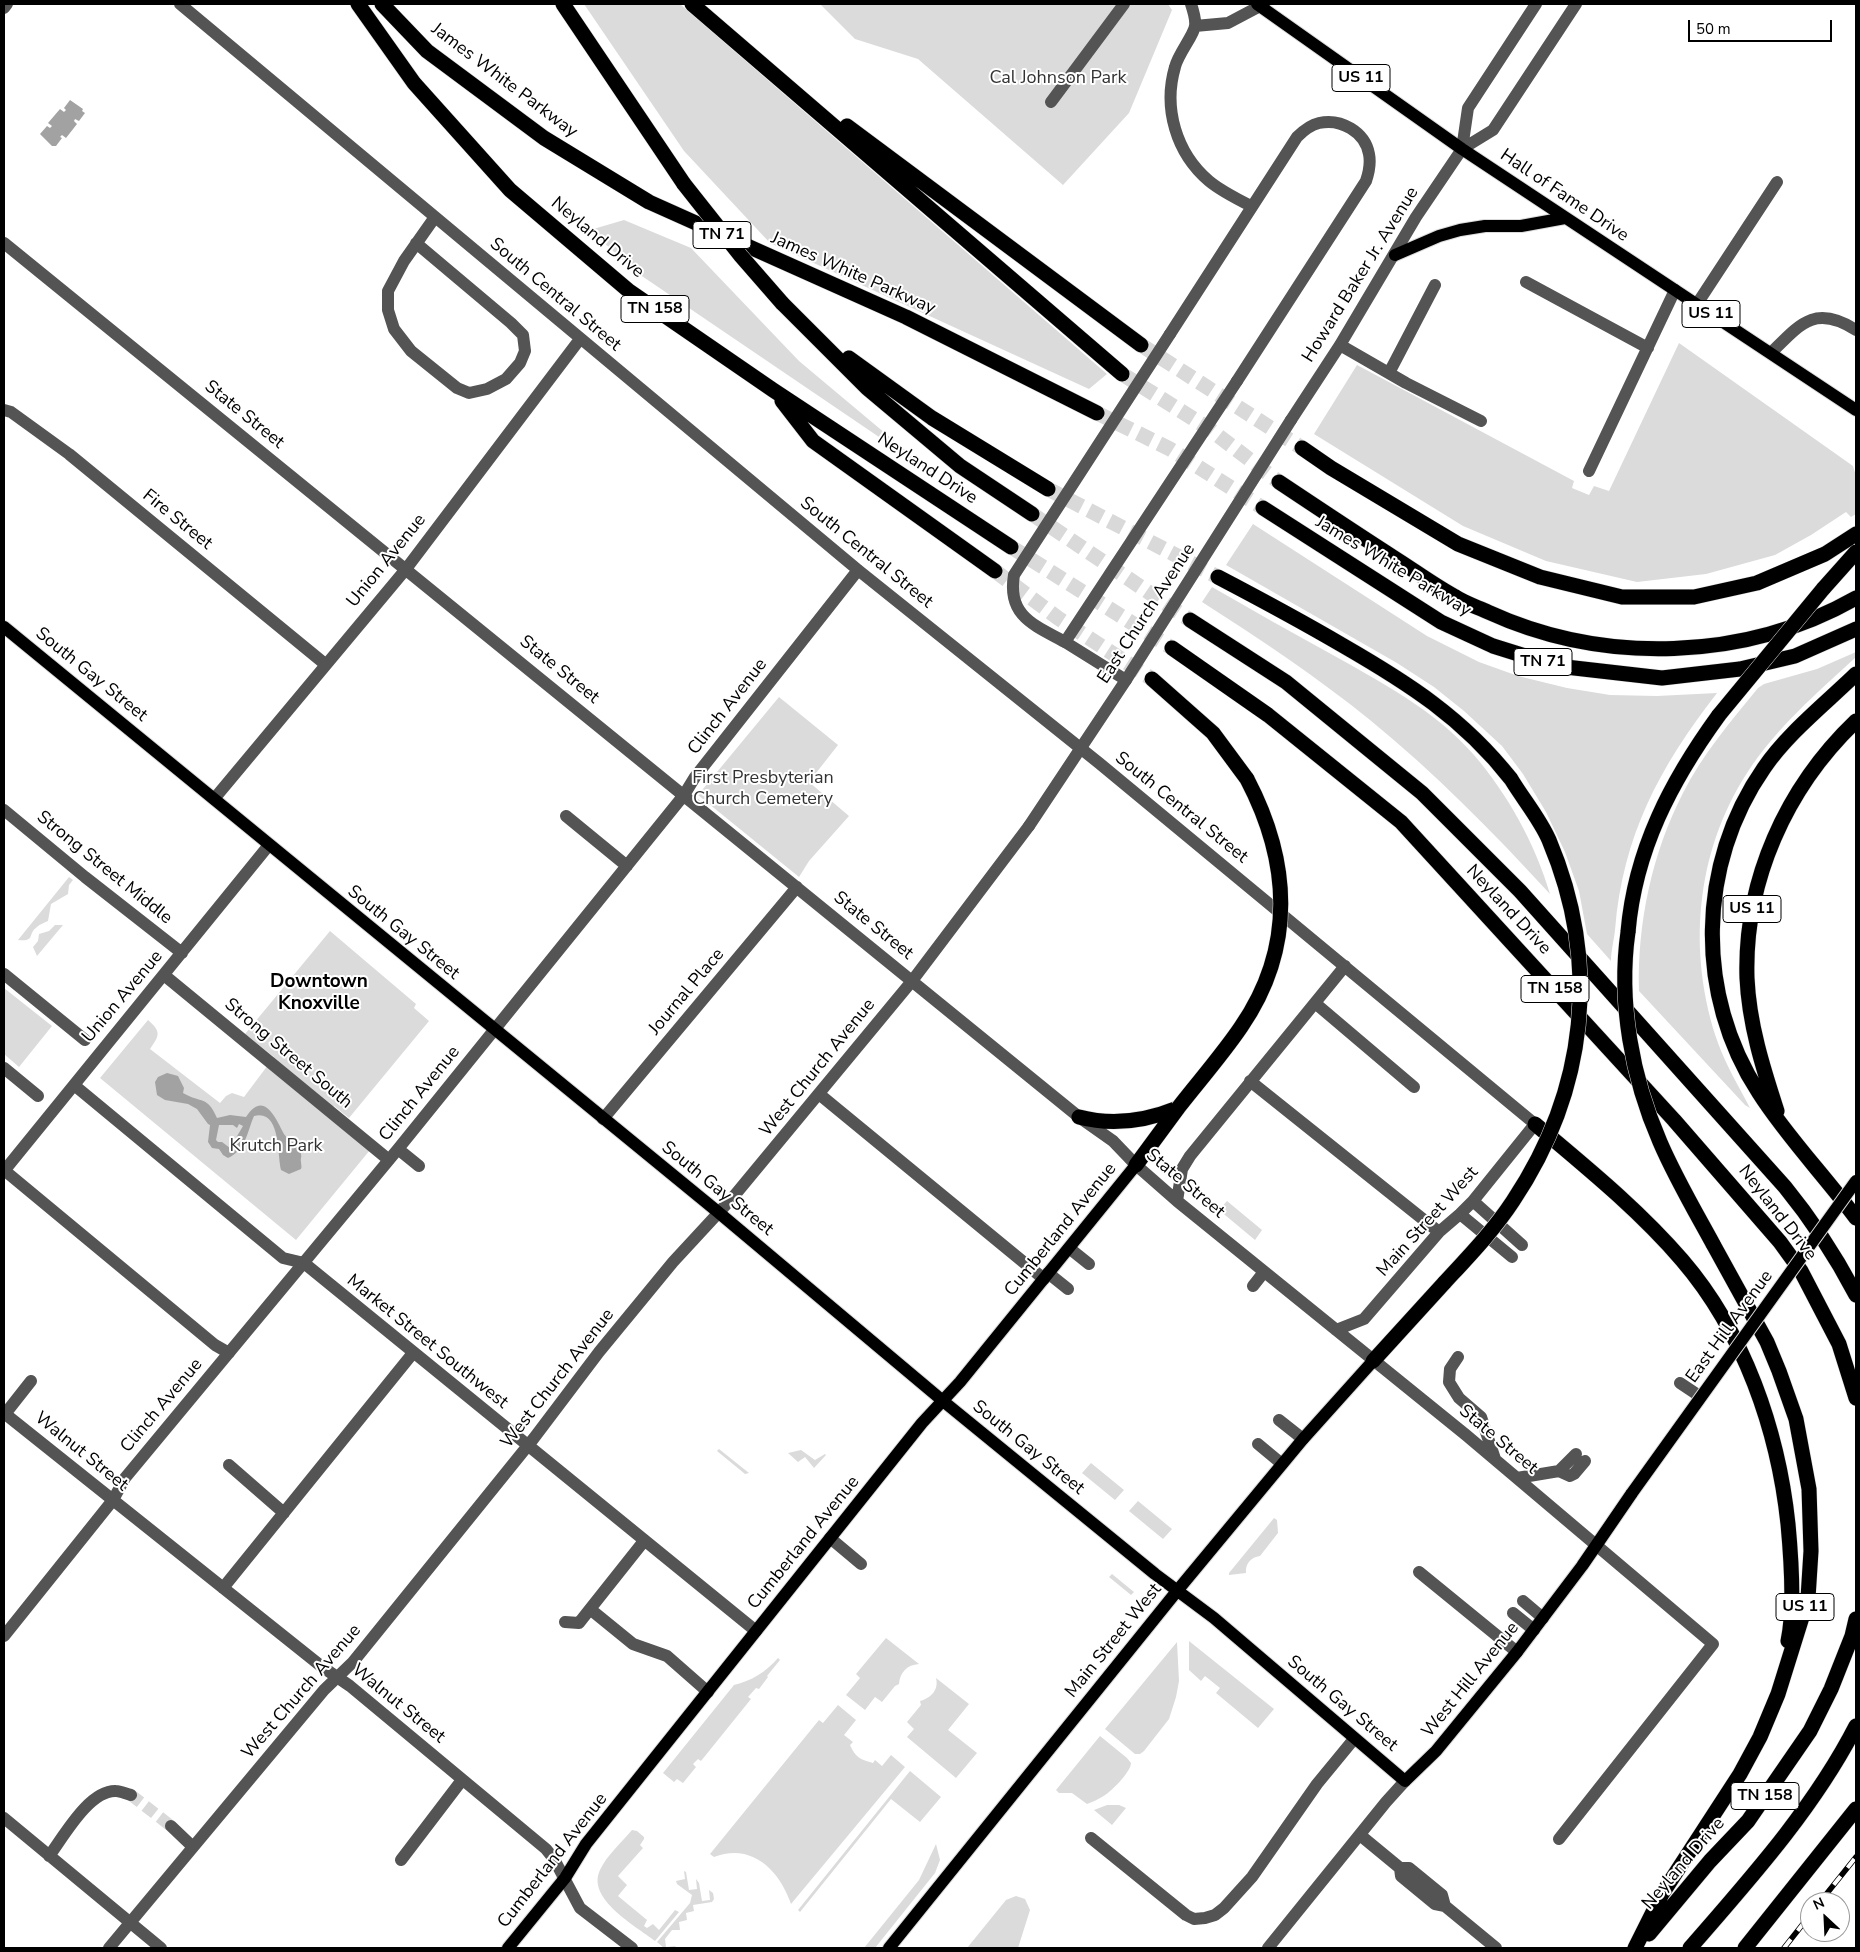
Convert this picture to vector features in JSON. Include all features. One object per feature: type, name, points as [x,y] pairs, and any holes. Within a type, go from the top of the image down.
[{"type":"highway","name":"Neyland Drive","points":[[358,4],[414,83],[510,190],[629,291],[773,390],[1011,546]]},
{"type":"highway","name":"James White Parkway","points":[[382,4],[427,51],[536,132],[649,202],[906,317],[1097,413]]},
{"type":"highway","name":"Neyland Drive","points":[[563,4],[684,184],[741,256],[782,303],[867,388],[960,466],[1032,514]]},
{"type":"highway","points":[[692,4],[1122,374]]},
{"type":"highway","points":[[747,51],[1141,345]]},
{"type":"highway","points":[[816,335],[932,418],[1048,489]]},
{"type":"highway","points":[[773,390],[813,441],[995,571]]},
{"type":"highway","points":[[1302,448],[1330,468],[1458,544],[1540,577],[1622,597],[1694,597],[1757,583],[1825,554],[1856,534]]},
{"type":"highway","name":"James White Parkway","points":[[1279,482],[1455,597],[1531,630],[1567,640],[1613,647],[1660,649],[1706,646],[1752,638],[1801,624],[1856,598]]},
{"type":"highway","name":"James White Parkway","points":[[1262,508],[1441,622],[1493,646],[1557,666],[1662,678],[1740,669],[1795,656],[1856,630]]},
{"type":"highway","name":"US 11","points":[[1635,1948],[1662,1894],[1740,1774],[1760,1737],[1778,1694],[1808,1598],[1811,1552],[1809,1489],[1804,1457],[1796,1419],[1780,1371],[1767,1342],[1660,1143],[1641,1089],[1627,1012],[1625,955],[1634,892],[1642,859],[1656,824],[1671,789],[1695,748],[1719,715],[1856,552]]},
{"type":"highway","points":[[1218,577],[1280,609],[1398,677],[1430,699],[1490,753],[1511,779],[1548,838],[1562,875],[1572,912],[1578,945],[1581,1008],[1570,1072],[1545,1146],[1513,1202],[1445,1282],[1373,1361]]},
{"type":"highway","name":"Neyland Drive","points":[[1190,620],[1286,682],[1348,731],[1422,792],[1513,884],[1785,1187],[1804,1210],[1841,1265],[1856,1295]]},
{"type":"highway","name":"Neyland Drive","points":[[1172,648],[1268,715],[1401,822],[1674,1120],[1774,1234],[1801,1271],[1839,1344],[1856,1398]]},
{"type":"highway","points":[[1780,1122],[1759,1093],[1742,1063],[1727,1030],[1718,997],[1713,959],[1713,917],[1717,882],[1727,838],[1744,801],[1764,768],[1788,740],[1856,674]]},
{"type":"highway","points":[[1136,1166],[1178,1108],[1242,1027],[1258,998],[1270,968],[1278,940],[1281,903],[1281,885],[1270,831],[1261,806],[1247,779],[1213,733],[1152,679]]},
{"type":"highway","name":"US 11","points":[[1856,721],[1816,766],[1795,796],[1780,824],[1753,902],[1748,942],[1748,979],[1752,1018],[1762,1063],[1780,1122],[1856,1218]]},
{"type":"highway","points":[[1079,1117],[1093,1121],[1122,1122],[1145,1119],[1178,1108]]},
{"type":"highway","points":[[1535,1124],[1616,1192],[1682,1261],[1706,1292],[1748,1369],[1771,1434],[1786,1503],[1790,1542],[1789,1637],[1778,1694]]},
{"type":"highway","name":"Neyland Drive","points":[[1635,1948],[1710,1861],[1748,1821],[1810,1731],[1831,1689],[1852,1636],[1856,1619]]},
{"type":"highway","points":[[1690,1948],[1731,1902],[1788,1830],[1815,1792],[1856,1726]]},
{"type":"highway","points":[[1745,1948],[1856,1809]]},
{"type":"main road","name":"Hall of Fame Drive","points":[[1260,5],[1462,149],[1856,410]]},
{"type":"main road","points":[[1394,255],[1439,236],[1460,230],[1484,226],[1521,226],[1565,218]]},
{"type":"main road","name":"South Gay Street","points":[[4,627],[718,1212],[943,1401],[1177,1591],[1214,1618],[1405,1781]]},
{"type":"main road","name":"Cumberland Avenue","points":[[508,1948],[564,1878],[586,1844],[922,1423],[943,1401],[1136,1166]]},
{"type":"main road","name":"East Hill Avenue","points":[[1632,1493],[1856,1181]]},
{"type":"main road","name":"Main Street West","points":[[889,1948],[1177,1591],[1303,1439],[1373,1361]]},
{"type":"main road","name":"West Hill Avenue","points":[[1405,1781],[1436,1751],[1517,1652],[1632,1493]]},
{"type":"street","points":[[4,8],[7,4]]},
{"type":"street","name":"South Central Street","points":[[180,4],[858,570],[1072,741],[1535,1124]]},
{"type":"street","points":[[1051,102],[1124,4]]},
{"type":"street","points":[[1192,4],[1195,26],[1175,65],[1171,85],[1173,123],[1182,147],[1209,181],[1251,206]]},
{"type":"street","name":"Howard Baker Jr. Avenue","points":[[1462,149],[1468,108],[1536,4]]},
{"type":"street","name":"Howard Baker Jr. Avenue","points":[[1292,420],[1340,345],[1416,217],[1462,149],[1493,130],[1576,4]]},
{"type":"street","points":[[1195,26],[1228,23],[1260,5]]},
{"type":"street","points":[[1065,642],[1366,181],[1370,168],[1369,154],[1365,142],[1356,132],[1345,125],[1332,122],[1319,123],[1307,128],[1297,138],[1251,206],[1014,575],[1012,589],[1014,602],[1020,614],[1031,624],[1065,642],[1126,680]]},
{"type":"street","points":[[1696,304],[1777,182]]},
{"type":"street","points":[[416,244],[511,323],[523,336],[525,351],[520,363],[506,379],[487,389],[469,393],[457,388],[411,352],[394,329],[388,310],[388,291],[404,261],[435,217]]},
{"type":"street","name":"State Street","points":[[6,248],[406,569],[1079,1117],[1113,1141],[1136,1166],[1176,1201],[1517,1478],[1713,1644],[1559,1839]]},
{"type":"street","points":[[1526,282],[1648,348]]},
{"type":"street","points":[[1389,373],[1435,285]]},
{"type":"street","points":[[1590,471],[1675,290]]},
{"type":"street","points":[[1771,353],[1799,325],[1817,318],[1831,318],[1856,330]]},
{"type":"street","name":"Union Avenue","points":[[214,799],[406,569],[580,339]]},
{"type":"street","points":[[1340,345],[1481,421]]},
{"type":"street","name":"Fire Street","points":[[4,410],[11,412],[70,454],[325,664]]},
{"type":"street","name":"East Church Avenue","points":[[1029,826],[1126,680],[1292,420]]},
{"type":"street","name":"Clinch Avenue","points":[[4,1636],[113,1500],[125,1478],[389,1160],[684,795],[695,777],[858,570]]},
{"type":"street","name":"Strong Street Middle","points":[[4,810],[182,953]]},
{"type":"street","points":[[566,816],[627,866]]},
{"type":"street","name":"West Church Avenue","points":[[109,1948],[324,1690],[353,1662],[527,1446],[599,1352],[674,1262],[734,1196],[912,982],[1029,826]]},
{"type":"street","name":"Union Avenue","points":[[4,1171],[269,845]]},
{"type":"street","name":"Journal Place","points":[[603,1119],[797,887]]},
{"type":"street","points":[[1176,1201],[1182,1169],[1190,1156],[1346,966]]},
{"type":"street","points":[[4,974],[85,1040]]},
{"type":"street","name":"Strong Street South","points":[[164,975],[389,1160]]},
{"type":"street","points":[[1315,1003],[1414,1087]]},
{"type":"street","points":[[4,1068],[38,1096]]},
{"type":"street","points":[[1250,1081],[1438,1232]]},
{"type":"street","name":"Market Street Southwest","points":[[74,1085],[284,1258],[304,1263],[756,1631]]},
{"type":"street","points":[[819,1094],[1046,1276],[1068,1290]]},
{"type":"street","name":"Main Street West","points":[[1336,1330],[1364,1320],[1438,1232],[1473,1201],[1535,1124]]},
{"type":"street","points":[[398,1149],[419,1166]]},
{"type":"street","points":[[4,1171],[215,1344],[229,1353]]},
{"type":"street","points":[[1473,1201],[1522,1245]]},
{"type":"street","points":[[1460,1214],[1512,1256]]},
{"type":"street","points":[[1069,1248],[1089,1264]]},
{"type":"street","points":[[1253,1286],[1264,1272]]},
{"type":"street","points":[[223,1588],[414,1353]]},
{"type":"street","points":[[1458,1357],[1450,1369],[1449,1382],[1459,1398],[1481,1417],[1495,1460]]},
{"type":"street","points":[[6,1418],[31,1381]]},
{"type":"street","points":[[1680,1383],[1701,1397]]},
{"type":"street","name":"Walnut Street","points":[[6,1418],[113,1500],[321,1666],[338,1677],[546,1849],[554,1859],[580,1908],[632,1948]]},
{"type":"street","points":[[1279,1420],[1303,1439]]},
{"type":"street","points":[[1258,1444],[1282,1464]]},
{"type":"street","points":[[1517,1478],[1559,1471],[1580,1457]]},
{"type":"street","points":[[229,1465],[284,1513]]},
{"type":"street","points":[[830,1538],[861,1564]]},
{"type":"street","points":[[565,1622],[579,1623],[644,1541]]},
{"type":"street","points":[[1419,1572],[1517,1652]]},
{"type":"street","points":[[1523,1601],[1543,1618]]},
{"type":"street","points":[[590,1609],[633,1644],[667,1656],[708,1692]]},
{"type":"street","points":[[1513,1613],[1534,1630]]},
{"type":"street","points":[[1091,1838],[1186,1915],[1194,1919],[1216,1916],[1252,1877],[1317,1784],[1354,1739]]},
{"type":"street","points":[[401,1860],[462,1780]]},
{"type":"street","name":"West Hill Avenue","points":[[1268,1948],[1405,1781]]},
{"type":"street","points":[[49,1856],[87,1804],[100,1795],[115,1791],[131,1795]]},
{"type":"street","points":[[4,1818],[161,1948]]},
{"type":"street","points":[[171,1826],[193,1847]]},
{"type":"street","points":[[1360,1835],[1400,1868],[1409,1868],[1442,1895],[1445,1906],[1496,1948]]},
{"type":"green space","points":[[584,4],[680,4],[1107,374],[1089,389],[770,243],[684,151]]},
{"type":"green space","name":"Cal Johnson Park","points":[[820,4],[1168,4],[1172,10],[1129,113],[1063,185],[918,59],[855,39]]},
{"type":"green space","points":[[624,220],[691,248],[799,361],[935,475],[636,272],[590,230]]},
{"type":"green space","points":[[1679,343],[1853,466],[1856,476],[1856,514],[1851,517],[1846,512],[1811,535],[1775,555],[1706,574],[1637,582],[1546,561],[1463,526],[1314,434],[1357,365],[1574,481],[1572,488],[1589,495],[1594,486],[1609,491]]},
{"type":"green space","points":[[1253,524],[1427,636],[1479,662],[1518,676],[1567,688],[1610,695],[1657,696],[1717,693],[1696,721],[1661,776],[1635,833],[1619,896],[1611,961],[1587,934],[1579,891],[1565,852],[1546,812],[1523,774],[1502,746],[1464,711],[1434,687],[1397,663],[1226,565]]},
{"type":"green space","points":[[1212,587],[1407,698],[1459,739],[1498,786],[1519,820],[1537,856],[1550,894],[1463,804],[1394,740],[1309,674],[1202,602]]},
{"type":"green space","points":[[1856,652],[1856,657],[1784,726],[1747,773],[1730,804],[1716,836],[1707,870],[1701,905],[1700,940],[1702,975],[1708,1009],[1721,1051],[1750,1108],[1745,1105],[1639,991],[1641,940],[1649,889],[1663,840],[1683,793],[1717,739],[1758,688],[1764,684],[1817,669]]},
{"type":"green space","name":"First Presbyterian Church Cemetery","points":[[779,697],[838,745],[809,782],[849,816],[809,861],[799,877],[698,795]]},
{"type":"green space","points":[[69,877],[73,880],[69,885],[68,894],[51,904],[48,921],[39,925],[29,939],[18,940]]},
{"type":"green space","points":[[55,925],[63,925],[37,956],[33,947],[38,941],[39,934],[49,931]]},
{"type":"green space","name":"Krutch Park","points":[[330,931],[416,1004],[414,1008],[429,1021],[349,1118],[334,1106],[326,1115],[370,1150],[296,1240],[100,1078],[148,1020],[158,1034],[150,1049],[220,1103],[226,1096],[232,1093],[244,1097],[274,1057],[245,1034]]},
{"type":"green space","points":[[4,988],[52,1026],[19,1067],[4,1054]]},
{"type":"green space","points":[[1227,1201],[1262,1230],[1255,1240],[1219,1210]]},
{"type":"green space","points":[[719,1449],[749,1473],[745,1474],[717,1451]]},
{"type":"green space","points":[[801,1450],[815,1460],[826,1455],[814,1468],[805,1457],[798,1462],[788,1453]]},
{"type":"green space","points":[[1091,1463],[1124,1490],[1115,1500],[1082,1473]]},
{"type":"green space","points":[[1138,1501],[1172,1529],[1163,1539],[1129,1511]]},
{"type":"green space","points":[[1274,1518],[1277,1520],[1278,1533],[1260,1556],[1249,1562],[1246,1567],[1246,1573],[1229,1575],[1229,1573]]},
{"type":"green space","points":[[1112,1574],[1134,1592],[1131,1595],[1109,1577]]},
{"type":"green space","points":[[886,1638],[919,1664],[905,1670],[899,1684],[895,1686],[882,1702],[875,1697],[865,1710],[846,1695],[860,1678],[856,1674]]},
{"type":"green space","points":[[1189,1641],[1274,1709],[1258,1728],[1216,1693],[1220,1688],[1205,1676],[1201,1681],[1189,1670]]},
{"type":"green space","points":[[1177,1642],[1179,1681],[1169,1719],[1144,1751],[1140,1754],[1135,1754],[1105,1729]]},
{"type":"green space","points":[[778,1658],[780,1660],[759,1689],[756,1688],[748,1697],[751,1699],[701,1761],[698,1759],[693,1764],[696,1767],[683,1783],[677,1779],[674,1782],[663,1773],[734,1685],[758,1675]]},
{"type":"green space","points":[[936,1678],[969,1704],[948,1730],[977,1753],[956,1778],[907,1737],[914,1729],[907,1722],[921,1705],[920,1701],[928,1698],[935,1690]]},
{"type":"green space","points":[[838,1705],[856,1720],[844,1735],[853,1742],[850,1745],[856,1755],[873,1763],[875,1760],[882,1766],[891,1755],[905,1767],[791,1904],[780,1881],[763,1862],[741,1853],[728,1853],[714,1857],[710,1854],[819,1720],[823,1723]]},
{"type":"green space","points":[[1100,1736],[1131,1763],[1128,1772],[1106,1795],[1087,1804],[1072,1793],[1059,1793],[1056,1790]]},
{"type":"green space","points":[[910,1771],[941,1797],[920,1822],[891,1799],[800,1912],[798,1910]]},
{"type":"green space","points":[[1107,1805],[1119,1805],[1126,1808],[1112,1825],[1094,1810]]},
{"type":"green space","points":[[632,1830],[637,1831],[644,1837],[640,1845],[643,1848],[618,1876],[627,1885],[618,1896],[647,1920],[644,1926],[647,1928],[653,1924],[659,1930],[675,1910],[679,1912],[655,1941],[615,1911],[600,1891],[598,1881],[600,1870]]},
{"type":"green space","points":[[936,1844],[940,1860],[935,1873],[875,1948],[864,1948],[919,1880]]},
{"type":"green space","points":[[684,1871],[686,1872],[689,1890],[697,1889],[696,1879],[699,1883],[702,1901],[710,1900],[709,1890],[713,1893],[714,1899],[712,1902],[693,1905],[694,1911],[686,1913],[687,1920],[679,1922],[680,1930],[672,1930],[665,1939],[666,1947],[676,1946],[674,1948],[664,1948],[657,1942],[690,1903],[692,1895],[677,1884],[676,1881],[685,1879]]},
{"type":"green space","points":[[1016,1896],[1025,1899],[1030,1910],[1018,1948],[967,1948],[1006,1900]]},
{"type":"shaded area","points":[[70,100],[83,109],[82,111],[85,113],[79,121],[75,119],[74,121],[77,124],[66,138],[62,135],[56,146],[52,146],[40,134],[47,126],[50,128],[52,126],[48,123],[60,109],[64,112],[66,110],[64,108]]},
{"type":"shaded area","points":[[167,1073],[178,1076],[184,1088],[183,1093],[207,1103],[217,1118],[230,1115],[246,1117],[252,1109],[258,1106],[264,1106],[269,1109],[286,1137],[299,1148],[301,1169],[289,1174],[281,1170],[276,1134],[269,1119],[263,1116],[254,1116],[245,1140],[234,1155],[228,1158],[219,1149],[212,1148],[208,1142],[210,1125],[197,1109],[188,1104],[165,1100],[157,1095],[155,1082],[158,1077]],"holes":[[[239,1124],[243,1126],[230,1148],[216,1140],[219,1125],[233,1125],[237,1128]]]},
{"type":"tunnel","points":[[1141,345],[1302,448]]},
{"type":"tunnel","points":[[1122,374],[1208,428],[1279,482]]},
{"type":"tunnel","points":[[1097,413],[1170,449],[1263,508]]},
{"type":"tunnel","points":[[1048,489],[1218,577]]},
{"type":"tunnel","points":[[1032,514],[1190,620]]},
{"type":"tunnel","points":[[1011,547],[1172,648]]},
{"type":"tunnel","points":[[995,571],[1058,618],[1152,679]]},
{"type":"tunnel","points":[[131,1795],[171,1826]]},
{"type":"railway","points":[[1828,1892],[1856,1857]]},
{"type":"railway","points":[[1784,1948],[1800,1928]]},
{"type":"district","name":"Downtown Knoxville","points":[[319,993]]}]
